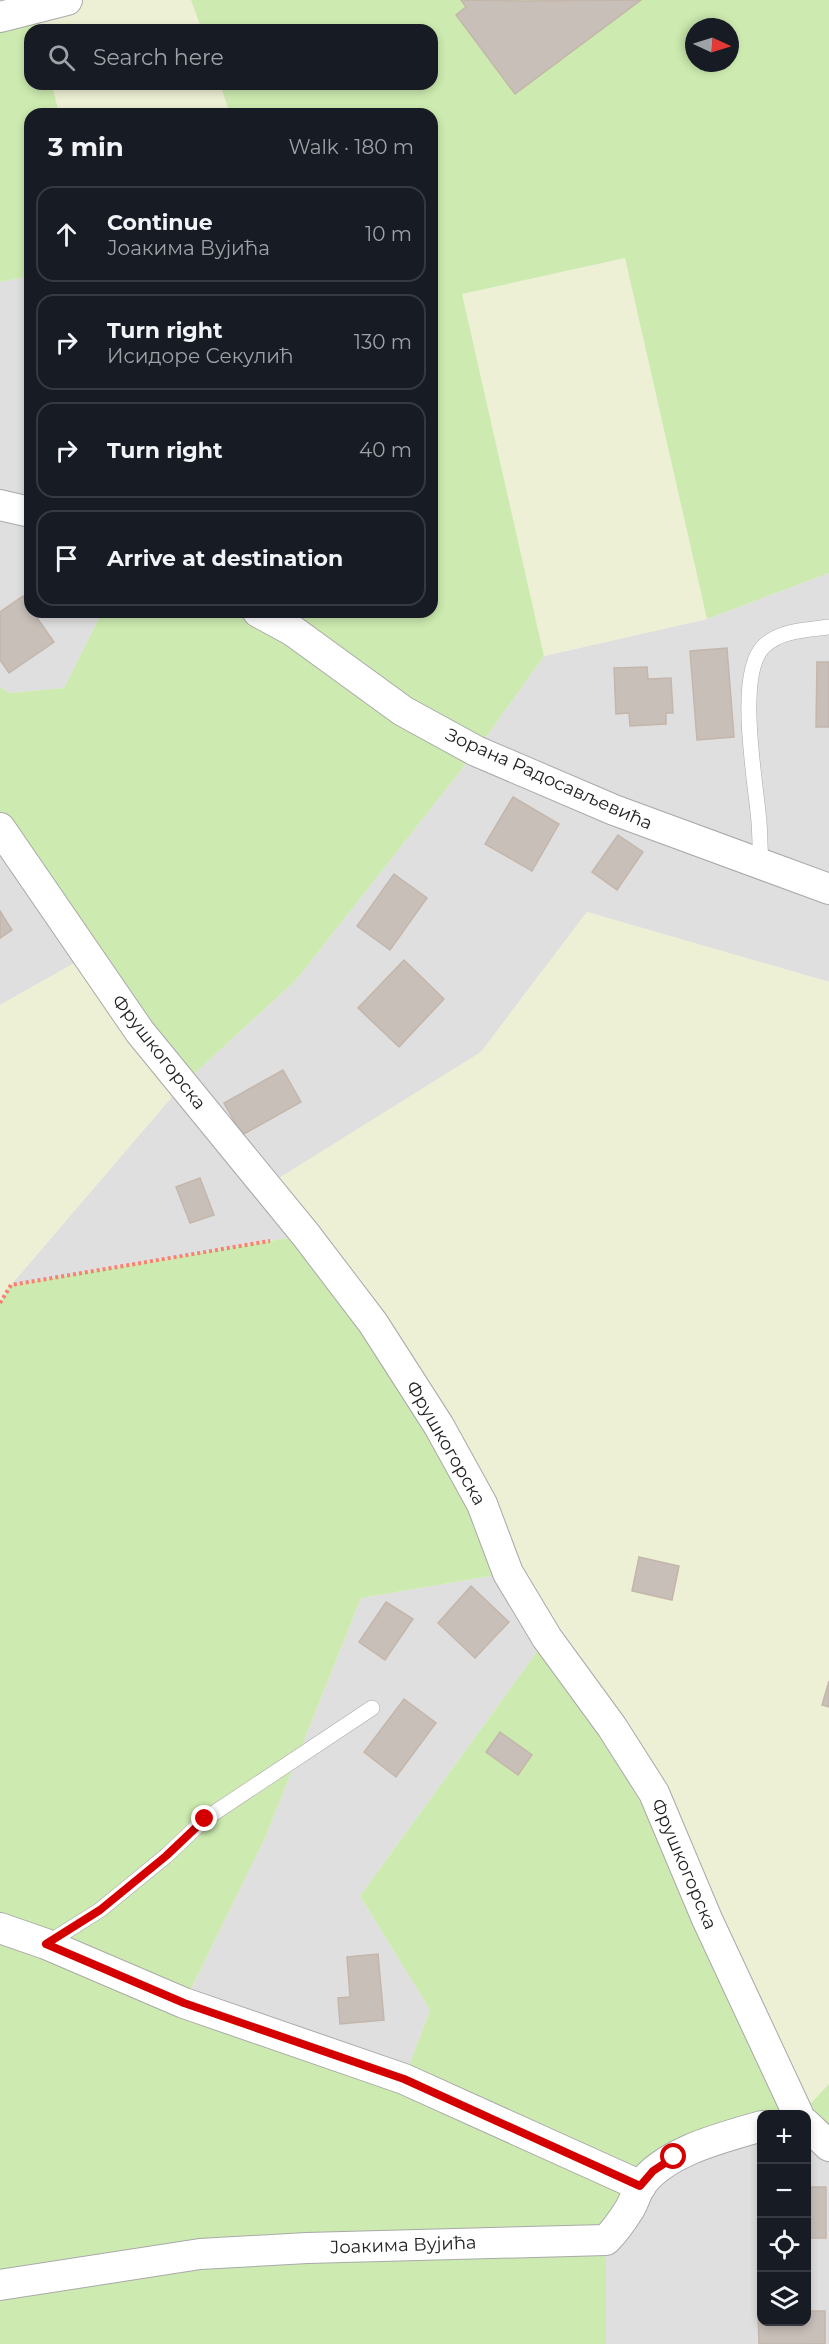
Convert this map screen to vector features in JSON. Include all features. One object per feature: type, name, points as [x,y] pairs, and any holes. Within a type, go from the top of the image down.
[{"type":"street","points":[[0,17],[67,0]]},
{"type":"street","points":[[0,505],[24,511]]},
{"type":"street","name":"Зорана Радосављевића","points":[[269,618],[293,631],[404,711],[476,751],[614,810],[829,889]]},
{"type":"street","name":"Фрушкогорска","points":[[0,828],[140,1032],[306,1235],[373,1323],[433,1417],[482,1504],[508,1573],[547,1638],[612,1727],[654,1793],[707,1919],[796,2110]]},
{"type":"street","points":[[0,1928],[46,1944],[184,2003],[404,2079],[640,2186]]},
{"type":"street","name":"Јоакима Вујића","points":[[0,2285],[200,2254],[307,2248],[606,2240],[629,2209],[640,2186],[653,2171],[674,2157],[729,2135],[757,2127]]},
{"type":"street","points":[[811,2128],[829,2146]]},
{"type":"lane","points":[[761,864],[750,744],[749,699],[753,663],[764,646],[790,631],[829,627]]},
{"type":"lane","points":[[46,1944],[100,1910],[166,1856],[205,1819],[372,1708]]},
{"type":"path","points":[[0,1303],[11,1285],[306,1235]]},
{"type":"shaded area","points":[[24,277],[24,618],[99,618],[64,688],[9,693],[0,687],[0,282]]},
{"type":"shaded area","points":[[829,573],[829,982],[587,912],[481,1052],[267,1186],[306,1235],[11,1285],[182,1085],[296,980],[476,751],[544,656],[707,619]]},
{"type":"shaded area","points":[[0,828],[87,956],[0,1005]]},
{"type":"shaded area","points":[[508,1573],[547,1638],[360,1896],[430,2010],[404,2079],[184,2003],[265,1838],[361,1598]]},
{"type":"shaded area","points":[[757,2128],[757,2326],[811,2326],[811,2128],[829,2146],[829,2344],[606,2344],[606,2240],[641,2186]]},
{"type":"green space","points":[[67,0],[191,0],[200,24],[37,24],[33,8]]},
{"type":"green space","points":[[191,0],[829,0],[829,573],[707,619],[625,258],[462,294],[544,656],[476,751],[296,980],[182,1085],[0,828],[0,687],[9,693],[64,688],[99,618],[438,618],[438,108],[228,108],[222,90],[438,90],[438,24],[200,24]]},
{"type":"green space","points":[[33,8],[37,24],[24,24],[24,90],[53,90],[58,108],[24,108],[24,277],[0,282],[0,17]]},
{"type":"green space","points":[[53,90],[222,90],[228,108],[58,108]]},
{"type":"green space","points":[[625,258],[707,619],[544,656],[462,294]]},
{"type":"green space","points":[[587,912],[829,982],[829,2084],[805,2110],[799,2110],[707,1919],[266,1186],[481,1052]]},
{"type":"green space","points":[[87,956],[182,1085],[11,1285],[0,1303],[0,1005]]},
{"type":"green space","points":[[306,1235],[373,1323],[508,1573],[361,1598],[265,1838],[184,2003],[404,2079],[430,2010],[360,1896],[547,1638],[612,1727],[796,2110],[757,2110],[757,2116],[674,2157],[606,2240],[606,2344],[0,2344],[0,1303],[11,1285]]},
{"type":"green space","points":[[829,2084],[829,2146],[811,2125],[811,2110],[805,2110]]},
{"type":"building","points":[[461,0],[641,0],[515,94],[456,15],[466,7]]},
{"type":"building","points":[[23,596],[24,618],[37,618],[54,642],[9,673],[0,660],[0,612]]},
{"type":"building","points":[[727,648],[734,737],[697,740],[690,651]]},
{"type":"building","points":[[817,662],[829,662],[829,727],[816,727]]},
{"type":"building","points":[[647,667],[648,679],[671,678],[673,713],[666,713],[666,724],[630,726],[629,713],[616,714],[614,668]]},
{"type":"building","points":[[513,797],[559,824],[532,871],[485,844]]},
{"type":"building","points":[[618,835],[643,852],[617,890],[592,872]]},
{"type":"building","points":[[394,874],[427,898],[390,950],[357,926]]},
{"type":"building","points":[[0,911],[12,930],[0,938]]},
{"type":"building","points":[[404,960],[444,999],[399,1047],[358,1008]]},
{"type":"building","points":[[283,1070],[301,1102],[242,1135],[224,1103]]},
{"type":"building","points":[[200,1178],[214,1215],[190,1223],[176,1187]]},
{"type":"building","points":[[639,1557],[679,1566],[672,1600],[632,1591]]},
{"type":"building","points":[[471,1586],[509,1622],[475,1658],[438,1623]]},
{"type":"building","points":[[386,1602],[413,1619],[385,1660],[359,1642]]},
{"type":"building","points":[[829,1681],[829,1707],[822,1705]]},
{"type":"building","points":[[404,1699],[436,1723],[396,1777],[364,1752]]},
{"type":"building","points":[[500,1732],[532,1755],[518,1775],[486,1752]]},
{"type":"building","points":[[378,1954],[384,2020],[340,2024],[338,1998],[350,1997],[347,1957]]},
{"type":"building","points":[[811,2187],[826,2187],[826,2238],[811,2238]]},
{"type":"building","points":[[811,2311],[825,2311],[825,2344],[759,2344],[758,2326],[811,2326]]},
{"type":"route","points":[[205,1819],[166,1856],[100,1910],[46,1944],[184,2003],[404,2079],[640,2186],[653,2171],[674,2157]]}]
